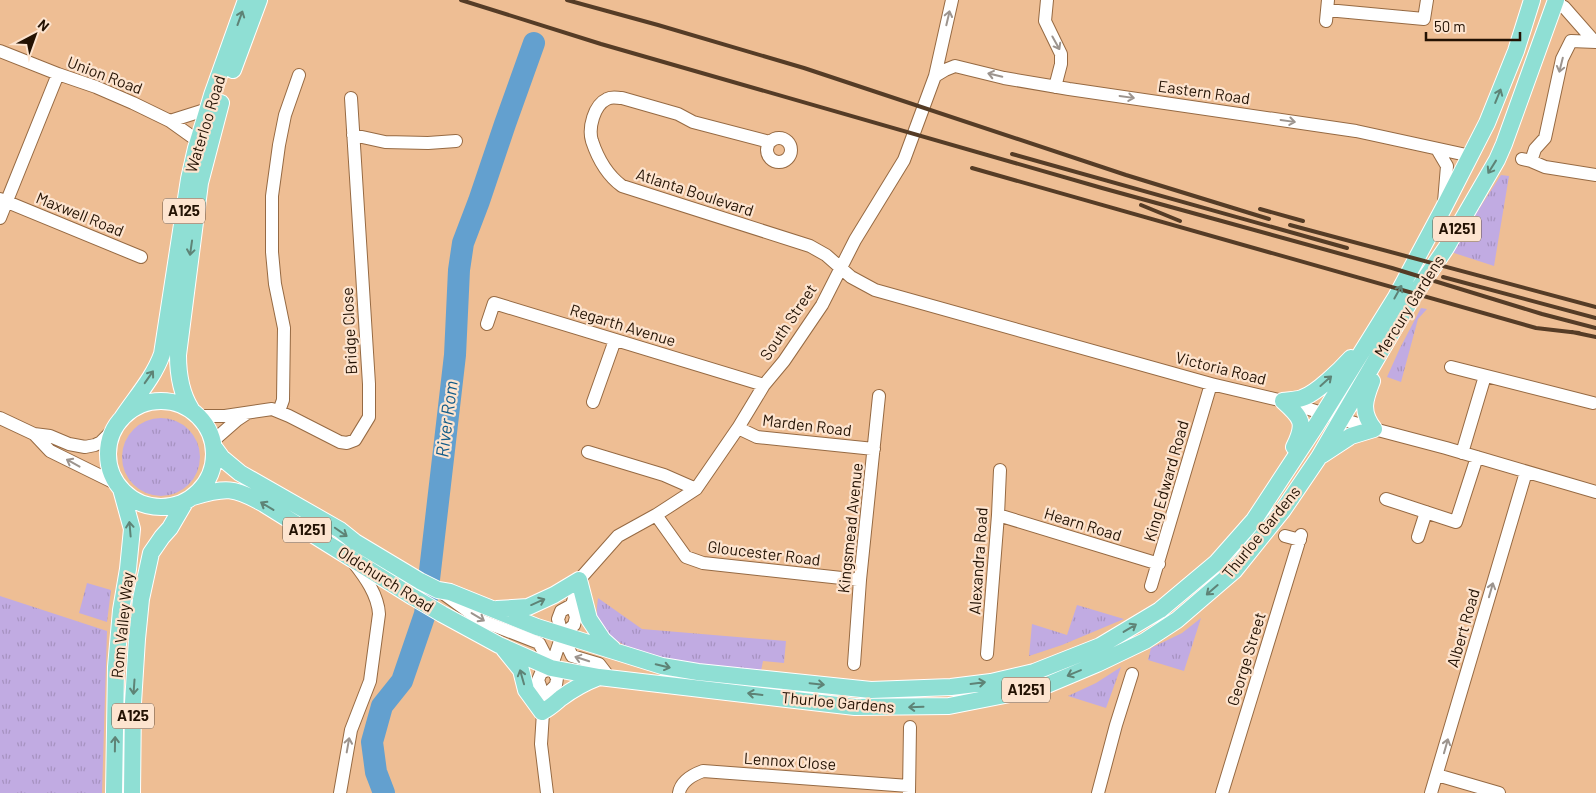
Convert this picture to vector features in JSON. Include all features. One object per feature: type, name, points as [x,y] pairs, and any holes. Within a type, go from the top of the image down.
[{"type":"main road","name":"Waterloo Road","points":[[119,423],[151,375],[162,354],[189,179],[198,141],[246,0]]},
{"type":"main road","name":"Waterloo Road","points":[[194,412],[184,398],[178,367],[189,260],[200,183],[222,98],[259,0]]},
{"type":"main road","name":"Mercury Gardens","points":[[1323,414],[1396,297],[1471,156],[1487,124],[1512,60],[1532,0]]},
{"type":"main road","name":"Mercury Gardens","points":[[1341,419],[1412,298],[1446,248],[1496,160],[1555,2]]},
{"type":"main road","points":[[1471,156],[1488,148],[1511,123]]},
{"type":"main road","name":"A1251","points":[[1319,457],[1351,436],[1374,429],[1368,421],[1365,401],[1393,330]]},
{"type":"main road","name":"A1251","points":[[1283,401],[1302,399],[1317,389],[1346,363],[1373,334]]},
{"type":"main road","points":[[161,400],[174,402],[194,412],[204,422],[214,444],[214,465],[207,482],[188,500],[160,507],[142,503],[119,487],[110,472],[107,453],[112,434],[119,423],[143,404],[161,400]]},
{"type":"main road","name":"A1251","points":[[1280,479],[1301,432],[1300,422],[1296,413],[1283,401]]},
{"type":"main road","name":"Thurloe Gardens","points":[[562,635],[662,666],[698,672],[871,690],[951,687],[991,682],[1034,672],[1100,646],[1160,610],[1216,563],[1254,520],[1323,414]]},
{"type":"main road","name":"Thurloe Gardens","points":[[551,668],[604,677],[855,707],[949,706],[1040,688],[1145,641],[1177,620],[1234,571],[1283,510],[1319,457],[1341,419]]},
{"type":"main road","name":"Oldchurch Road","points":[[214,444],[222,458],[240,473],[340,530],[355,542],[420,581],[438,590],[450,592],[562,635]]},
{"type":"main road","name":"Rom Valley Way","points":[[114,793],[116,667],[121,610],[132,529],[119,487]]},
{"type":"main road","name":"Oldchurch Road","points":[[188,500],[211,491],[240,491],[435,610],[499,645],[551,668]]},
{"type":"main road","name":"Rom Valley Way","points":[[133,791],[133,704],[141,599],[151,553],[188,500]]},
{"type":"main road","name":"A1251","points":[[492,609],[528,606],[554,595],[579,580],[589,618],[603,640],[617,652]]},
{"type":"main road","name":"A1251","points":[[499,645],[521,670],[526,690],[543,705]]},
{"type":"main road","points":[[543,705],[552,707],[587,682],[604,677]]},
{"type":"street","name":"South Street","points":[[547,793],[541,744],[543,705],[538,680],[541,673],[551,668],[562,635],[574,625],[576,617],[572,605],[579,580],[618,536],[656,515],[696,489],[738,428],[764,385],[784,361],[822,304],[842,269],[855,240],[904,160],[935,76],[952,0]]},
{"type":"street","points":[[1048,0],[1044,21],[1062,54],[1055,87]]},
{"type":"street","points":[[1327,10],[1424,19],[1427,0]]},
{"type":"street","points":[[1555,2],[1564,7],[1595,42]]},
{"type":"street","points":[[1595,42],[1571,41],[1562,59],[1545,138],[1527,160],[1545,167],[1596,175]]},
{"type":"street","name":"Union Road","points":[[0,51],[134,103],[170,121],[198,141]]},
{"type":"street","name":"Eastern Road","points":[[935,76],[955,66],[1004,78],[1055,87],[1356,131],[1471,156]]},
{"type":"street","points":[[0,218],[4,201],[58,74]]},
{"type":"street","points":[[194,412],[225,416],[272,409],[280,411],[283,400],[284,328],[275,284],[272,252],[272,196],[284,122],[299,75]]},
{"type":"street","name":"Atlanta Boulevard","points":[[770,142],[699,124],[678,114],[613,97],[601,104],[596,111],[591,126],[591,139],[606,171],[611,178],[622,186],[810,246],[826,255],[842,269]]},
{"type":"street","name":"Bridge Close","points":[[280,411],[340,442],[347,443],[355,440],[369,417],[351,98]]},
{"type":"street","points":[[170,121],[208,109]]},
{"type":"street","points":[[354,135],[385,142],[428,143],[456,141]]},
{"type":"street","points":[[1437,149],[1447,166],[1443,209]]},
{"type":"street","name":"Maxwell Road","points":[[4,201],[140,257]]},
{"type":"street","name":"Victoria Road","points":[[842,269],[875,290],[1211,384],[1283,401],[1596,492]]},
{"type":"street","name":"Regarth Avenue","points":[[487,324],[494,303],[764,385]]},
{"type":"street","points":[[593,402],[616,340]]},
{"type":"street","points":[[1451,367],[1593,403]]},
{"type":"street","points":[[1462,453],[1485,376]]},
{"type":"street","name":"King Edward Road","points":[[1151,586],[1211,384]]},
{"type":"street","name":"Kingsmead Avenue","points":[[854,664],[860,580],[878,396]]},
{"type":"street","points":[[214,444],[237,420],[246,414]]},
{"type":"street","points":[[0,418],[34,434],[50,436],[69,444],[85,447],[102,442],[119,423]]},
{"type":"street","name":"Marden Road","points":[[738,428],[757,437],[874,449]]},
{"type":"street","points":[[34,434],[50,451],[119,487]]},
{"type":"street","points":[[588,452],[664,475],[696,489]]},
{"type":"street","points":[[1386,499],[1456,522],[1477,457]]},
{"type":"street","name":"Alexandra Road","points":[[987,654],[1000,470]]},
{"type":"street","name":"Albert Road","points":[[1432,793],[1526,472]]},
{"type":"street","points":[[1418,537],[1426,512]]},
{"type":"street","name":"Gloucester Road","points":[[656,515],[686,557],[703,563],[860,580]]},
{"type":"street","name":"Hearn Road","points":[[998,515],[1159,564]]},
{"type":"street","name":"George Street","points":[[1222,793],[1300,538],[1285,536]]},
{"type":"street","points":[[340,793],[351,730],[370,681],[379,614],[379,605],[368,583],[349,556]]},
{"type":"street","points":[[438,590],[480,620],[539,643],[551,668]]},
{"type":"street","points":[[562,635],[572,656],[599,664],[604,677]]},
{"type":"street","points":[[1098,793],[1132,674]]},
{"type":"street","points":[[909,789],[910,727]]},
{"type":"street","name":"Lennox Close","points":[[679,793],[680,787],[692,775],[702,771],[909,789]]},
{"type":"street","points":[[1438,775],[1499,793]]},
{"type":"green space","points":[[1501,175],[1509,176],[1494,266],[1451,252]]},
{"type":"green space","points":[[1421,308],[1427,309],[1418,319],[1401,382],[1387,377],[1400,348]]},
{"type":"green space","points":[[161,418],[176,421],[188,430],[197,442],[200,457],[197,472],[188,484],[176,493],[161,496],[146,493],[134,484],[125,472],[122,457],[125,442],[134,430],[146,421]]},
{"type":"green space","points":[[87,583],[111,590],[107,622],[79,613]]},
{"type":"green space","points":[[0,596],[107,631],[102,793],[0,793]]},
{"type":"green space","points":[[598,598],[642,629],[786,641],[784,663],[763,661],[761,671],[698,664],[649,655],[628,647],[611,637],[597,618]]},
{"type":"green space","points":[[1077,605],[1124,619],[1062,645],[1029,656],[1032,624],[1067,635]]},
{"type":"green space","points":[[1201,618],[1184,671],[1148,660],[1151,648],[1182,633]]},
{"type":"green space","points":[[1121,667],[1106,708],[1068,696],[1096,683]]},
{"type":"waterway","name":"River Rom","points":[[384,793],[376,772],[372,742],[382,706],[402,681],[425,614],[455,355],[459,270],[463,243],[534,43]]},
{"type":"railway","points":[[461,0],[601,44],[1102,188],[1392,268],[1542,314],[1596,328]]},
{"type":"railway","points":[[567,0],[804,68],[1126,175],[1269,219]]},
{"type":"railway","points":[[1012,154],[1347,248]]},
{"type":"railway","points":[[972,168],[1536,328],[1579,333]]},
{"type":"railway","points":[[1141,205],[1180,221]]},
{"type":"railway","points":[[1260,209],[1303,221]]},
{"type":"railway","points":[[1290,225],[1596,307]]},
{"type":"railway","points":[[1443,277],[1596,318]]},
{"type":"railway","points":[[1572,332],[1596,337]]}]
